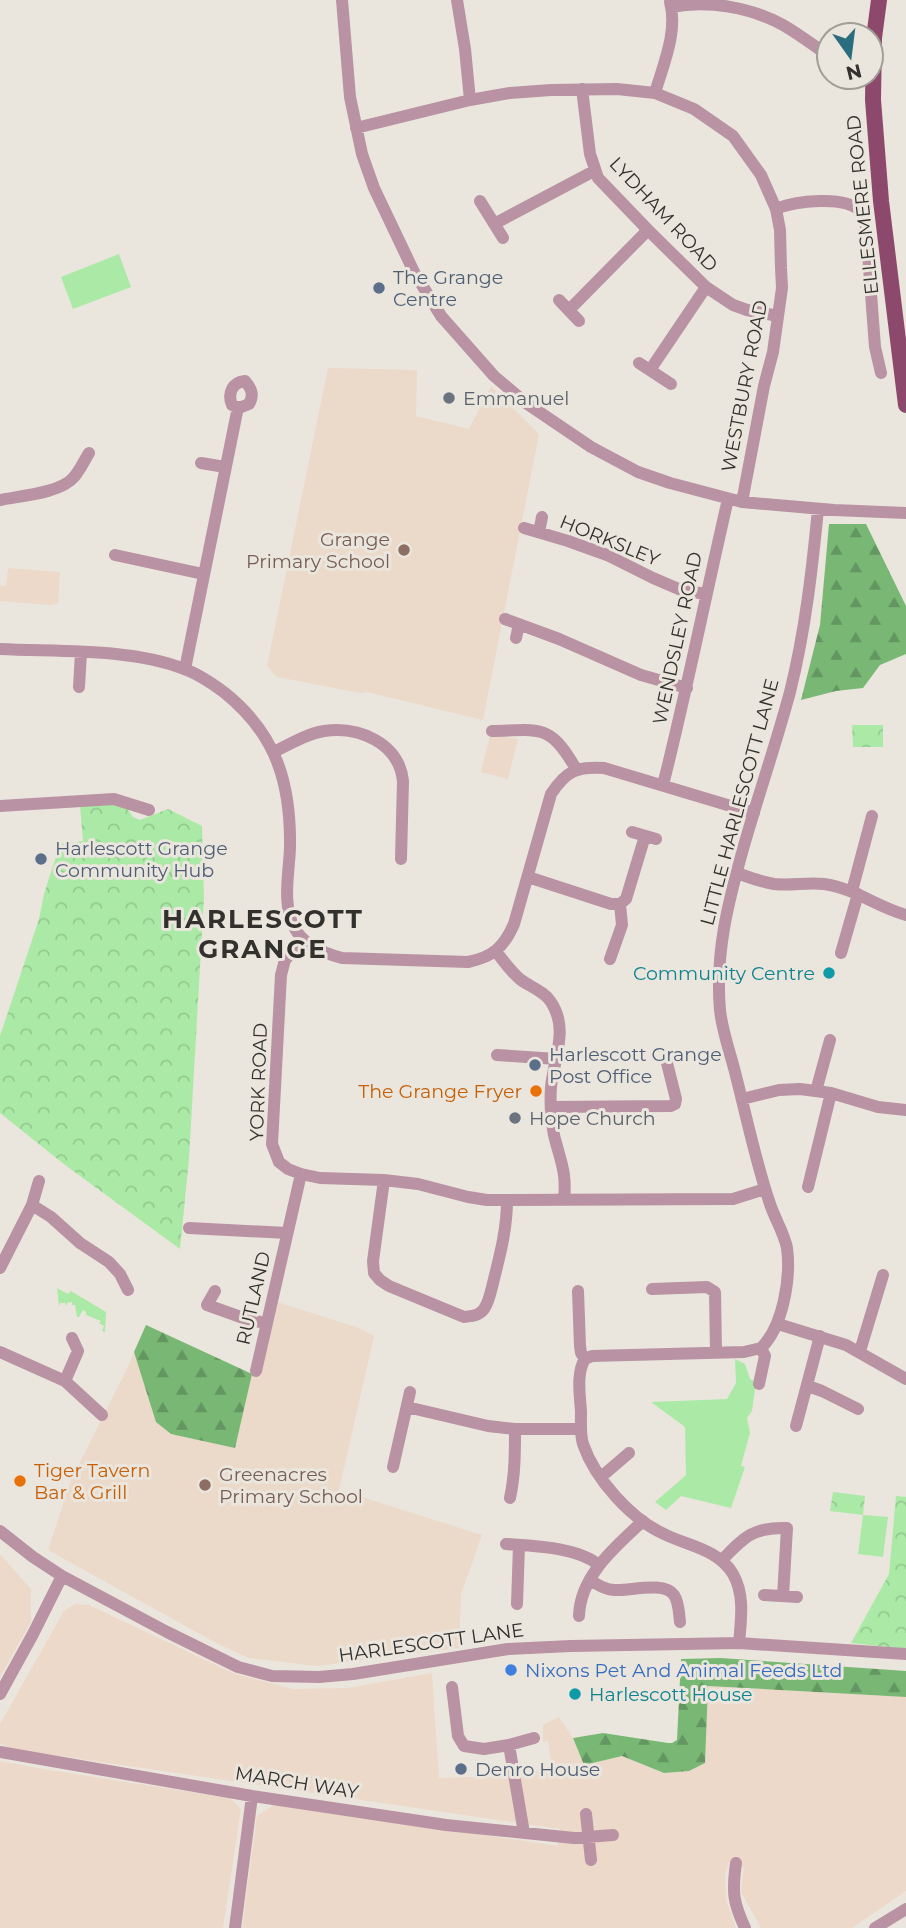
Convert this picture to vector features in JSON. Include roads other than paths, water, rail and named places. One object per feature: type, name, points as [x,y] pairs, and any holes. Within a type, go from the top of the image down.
[{"type":"main road","name":"ELLESMERE ROAD","points":[[879,0],[874,38],[873,100],[881,201],[906,405]]},
{"type":"street","points":[[342,0],[348,85],[362,154],[374,188],[414,272],[441,316],[494,376],[547,418],[609,458],[670,484],[742,502],[906,513]]},
{"type":"street","points":[[457,0],[470,100]]},
{"type":"street","points":[[655,93],[672,31],[670,4],[734,7],[781,24],[815,47]]},
{"type":"street","name":"LYDHAM ROAD","points":[[582,89],[590,154],[598,178],[706,287],[733,305],[778,316]]},
{"type":"street","name":"WESTBURY ROAD","points":[[356,128],[510,93],[617,89],[655,93],[694,109],[733,136],[761,175],[776,209],[782,288],[773,352],[742,502]]},
{"type":"street","points":[[494,224],[594,171]]},
{"type":"street","points":[[480,201],[503,238]]},
{"type":"street","points":[[776,209],[800,201],[851,205],[859,210],[864,218],[871,362],[881,373]]},
{"type":"street","points":[[569,310],[648,230]]},
{"type":"street","points":[[650,370],[706,287]]},
{"type":"street","points":[[559,300],[579,321]]},
{"type":"street","points":[[639,363],[671,384]]},
{"type":"street","points":[[185,668],[237,407]]},
{"type":"street","points":[[0,500],[66,484],[74,477],[89,453]]},
{"type":"street","points":[[201,463],[225,467]]},
{"type":"street","name":"WENDSLEY ROAD","points":[[663,785],[728,499]]},
{"type":"street","name":"LITTLE HARLESCOTT LANE","points":[[761,1348],[770,1340],[778,1324],[787,1275],[787,1248],[765,1189],[720,1010],[719,956],[737,873],[802,638],[818,509]]},
{"type":"street","name":"HORKSLEY","points":[[539,532],[542,517]]},
{"type":"street","name":"HORKSLEY","points":[[524,528],[607,555],[681,590],[706,594]]},
{"type":"street","points":[[115,555],[203,575]]},
{"type":"street","points":[[505,619],[569,643],[641,675],[687,688]]},
{"type":"street","points":[[516,638],[519,624]]},
{"type":"street","points":[[0,649],[137,656],[185,668],[237,702],[262,730],[285,781],[289,812],[288,900],[294,928],[303,939],[327,954],[342,958],[468,962],[483,959],[496,951],[511,930],[551,794],[559,782],[576,769],[604,768],[754,813]]},
{"type":"street","points":[[79,687],[81,652]]},
{"type":"street","points":[[492,731],[525,729],[547,733],[564,748],[576,769]]},
{"type":"street","points":[[274,752],[301,738],[324,731],[345,731],[368,736],[384,746],[395,756],[402,769],[401,859]]},
{"type":"street","points":[[0,806],[114,799],[140,811]]},
{"type":"street","points":[[841,953],[872,816]]},
{"type":"street","points":[[528,877],[611,904],[620,904],[626,899],[644,836]]},
{"type":"street","points":[[737,873],[775,884],[823,884],[855,892],[880,906],[906,915]]},
{"type":"street","points":[[610,959],[622,925],[620,904]]},
{"type":"street","name":"YORK ROAD","points":[[301,1174],[279,1162],[272,1144],[281,975],[285,960],[303,939]]},
{"type":"street","points":[[496,951],[522,980],[551,1002],[559,1018],[561,1035],[551,1087],[551,1107],[554,1134],[566,1182],[564,1199]]},
{"type":"street","points":[[816,1091],[830,1040]]},
{"type":"street","points":[[497,1055],[556,1059]]},
{"type":"street","points":[[551,1107],[671,1106],[676,1099],[666,1059]]},
{"type":"street","points":[[742,1099],[779,1090],[816,1091],[869,1105],[906,1110]]},
{"type":"street","points":[[808,1186],[831,1094]]},
{"type":"street","points":[[301,1174],[320,1178],[418,1184],[468,1198],[507,1200],[733,1199],[765,1189]]},
{"type":"street","name":"RUTLAND","points":[[256,1371],[301,1174]]},
{"type":"street","points":[[384,1180],[373,1261],[374,1273],[380,1280],[396,1289],[464,1317],[474,1316],[483,1310],[489,1299],[504,1240],[507,1200]]},
{"type":"street","points":[[0,1268],[32,1205],[39,1181]]},
{"type":"street","points":[[32,1205],[109,1262],[120,1274],[128,1290]]},
{"type":"street","name":"RUTLAND","points":[[189,1228],[287,1233]]},
{"type":"street","points":[[860,1351],[883,1275]]},
{"type":"street","points":[[658,1293],[707,1287],[715,1292],[716,1352]]},
{"type":"street","points":[[215,1291],[205,1309],[267,1324]]},
{"type":"street","points":[[583,1297],[580,1346],[585,1359]]},
{"type":"street","points":[[778,1324],[820,1335],[860,1351],[906,1380]]},
{"type":"street","points":[[796,1426],[820,1335]]},
{"type":"street","points":[[65,1381],[82,1350],[72,1338]]},
{"type":"street","points":[[739,1643],[739,1590],[733,1574],[722,1560],[706,1550],[666,1535],[643,1521],[619,1499],[601,1477],[582,1440],[580,1370],[585,1359],[592,1356],[744,1352],[761,1348],[765,1356],[760,1384]]},
{"type":"street","points":[[0,1352],[65,1381],[102,1415]]},
{"type":"street","points":[[808,1386],[858,1409]]},
{"type":"street","points":[[393,1467],[410,1392]]},
{"type":"street","points":[[407,1407],[488,1426],[515,1429],[581,1429]]},
{"type":"street","points":[[510,1498],[514,1478],[515,1429]]},
{"type":"street","points":[[601,1477],[629,1453]]},
{"type":"street","points":[[579,1616],[579,1602],[599,1565],[643,1521]]},
{"type":"street","points":[[722,1560],[741,1541],[755,1532],[769,1528],[787,1528],[783,1596]]},
{"type":"street","name":"HARLESCOTT LANE","points":[[0,1531],[62,1576],[167,1632],[237,1667],[272,1676],[319,1677],[353,1674],[508,1648],[739,1643],[906,1654]]},
{"type":"street","points":[[506,1544],[535,1546],[583,1555],[599,1565]]},
{"type":"street","points":[[517,1604],[519,1545]]},
{"type":"street","points":[[0,1694],[62,1576]]},
{"type":"street","points":[[590,1580],[611,1590],[668,1590],[677,1602],[680,1622]]},
{"type":"street","points":[[764,1595],[797,1597]]},
{"type":"street","points":[[452,1687],[458,1736],[464,1746],[484,1749],[534,1738]]},
{"type":"street","points":[[509,1745],[524,1833]]},
{"type":"street","name":"MARCH WAY","points":[[0,1752],[252,1796],[451,1826],[555,1837],[613,1835]]},
{"type":"street","points":[[235,1928],[252,1796]]},
{"type":"street","points":[[586,1814],[590,1860]]},
{"type":"street","points":[[736,1863],[732,1886],[744,1928]]},
{"type":"street","points":[[875,1928],[906,1909]]},
{"type":"place","name":"The Grange Centre","points":[[379,288]]},
{"type":"place","name":"Emmanuel","points":[[449,398]]},
{"type":"place","name":"Grange Primary School","points":[[404,550]]},
{"type":"place","name":"Harlescott Grange Community Hub","points":[[41,859]]},
{"type":"place","name":"Community Centre","points":[[829,973]]},
{"type":"place","name":"Harlescott Grange Post Office","points":[[535,1065]]},
{"type":"place","name":"The Grange Fryer","points":[[536,1091]]},
{"type":"place","name":"Hope Church","points":[[515,1118]]},
{"type":"place","name":"Tiger Tavern Bar & Grill","points":[[20,1481]]},
{"type":"place","name":"Greenacres Primary School","points":[[205,1485]]},
{"type":"place","name":"Nixons Pet And Animal Feeds Ltd","points":[[511,1670]]},
{"type":"place","name":"Harlescott House","points":[[575,1694]]},
{"type":"place","name":"Denro House","points":[[461,1769]]},
{"type":"district","name":"HARLESCOTT GRANGE","points":[[263,934]]}]
